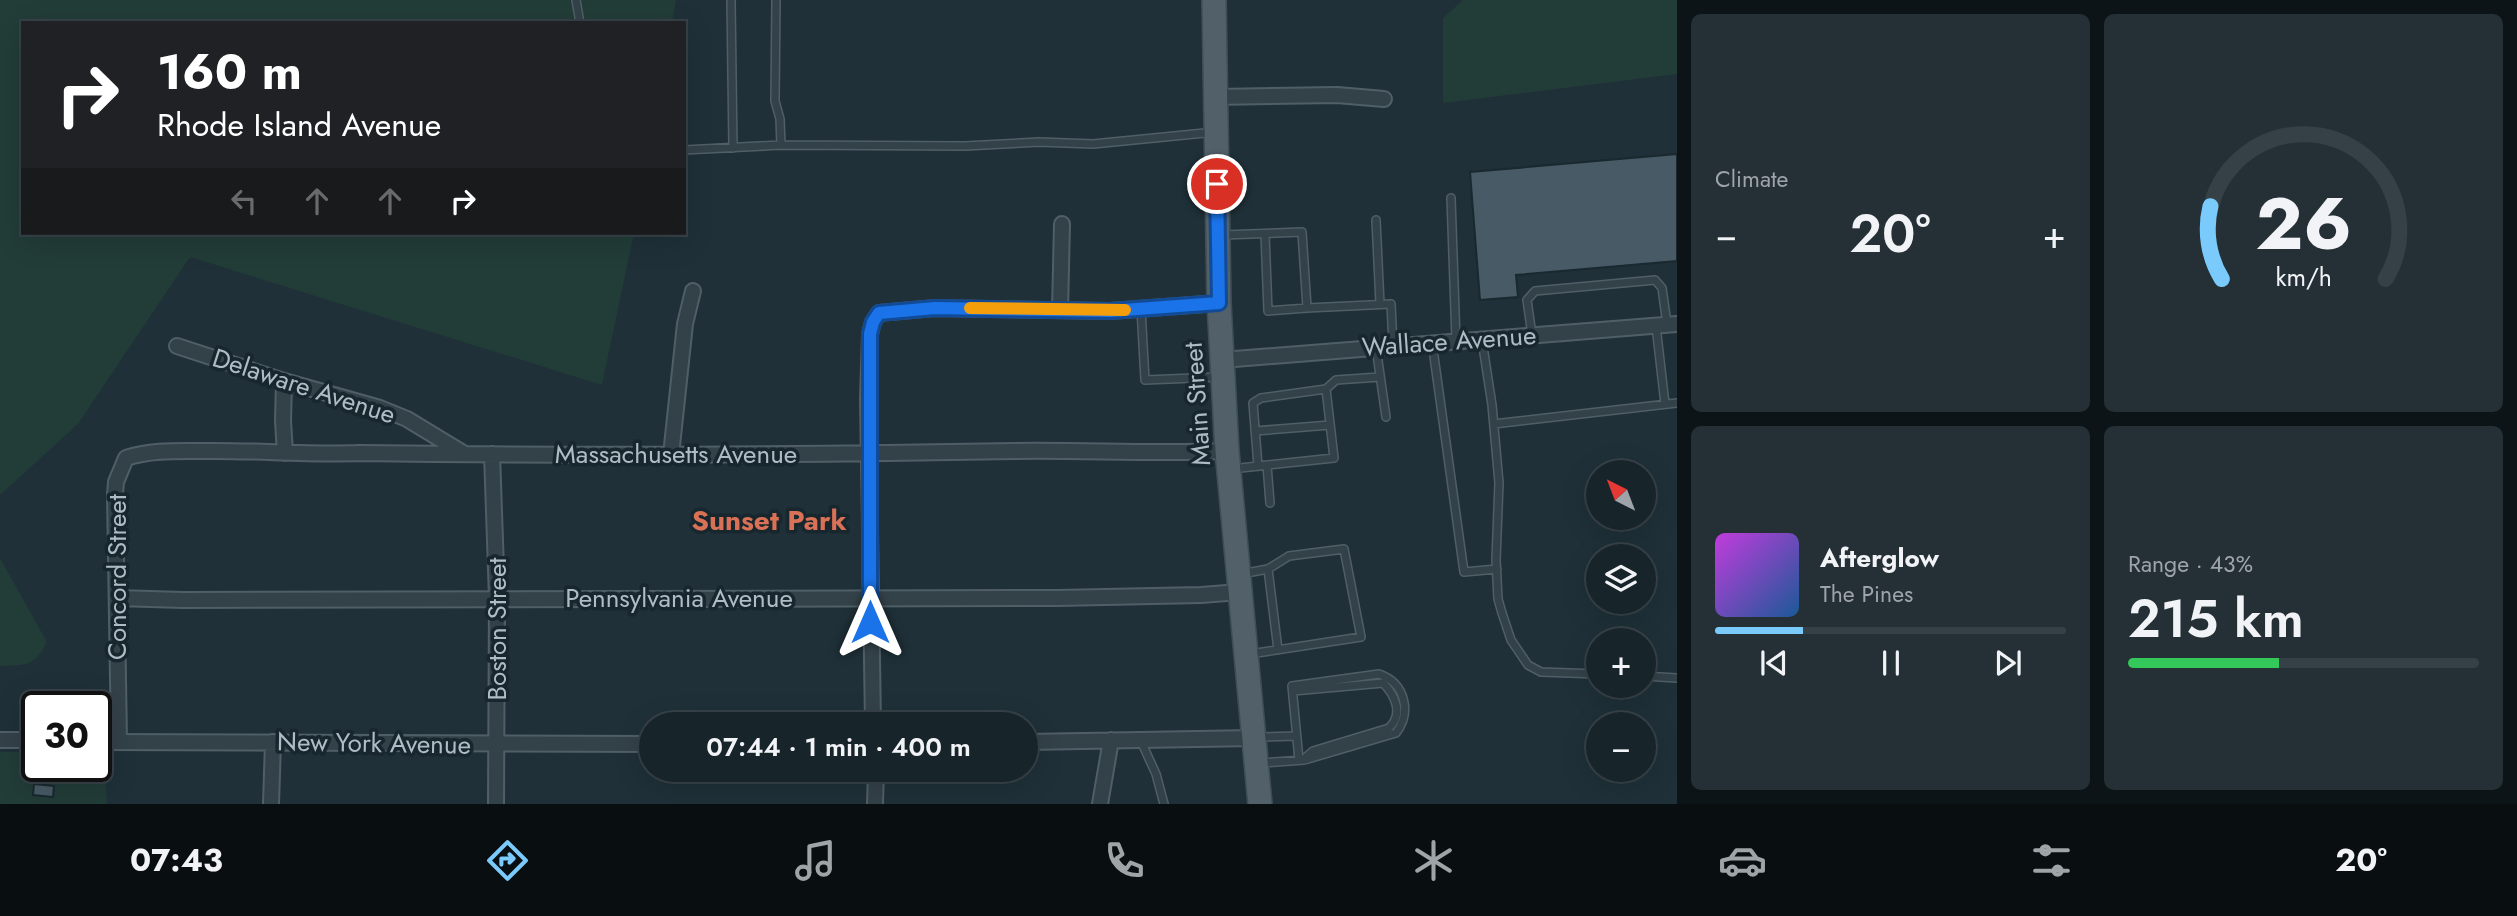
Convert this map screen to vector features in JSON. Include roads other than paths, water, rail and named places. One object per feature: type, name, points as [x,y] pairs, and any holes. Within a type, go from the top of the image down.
[{"type":"main road","name":"Main Street","points":[[1214,0],[1222,368],[1260,804]]},
{"type":"street","points":[[1215,97],[1337,95],[1384,99]]},
{"type":"street","points":[[1060,310],[1062,224]]},
{"type":"street","points":[[671,455],[685,324],[693,291]]},
{"type":"street","points":[[873,712],[870,334],[879,313],[935,308],[1110,311],[1219,303]]},
{"type":"street","name":"Wallace Avenue","points":[[1222,368],[1393,345],[1666,325]]},
{"type":"street","name":"Delaware Avenue","points":[[177,346],[389,412],[407,419],[464,454]]},
{"type":"street","points":[[284,381],[285,453]]},
{"type":"street","name":"Massachusetts Avenue","points":[[126,457],[146,452],[169,451],[310,455],[671,455],[1038,451],[1172,453],[1228,460]]},
{"type":"street","name":"Boston Street","points":[[492,454],[498,744],[496,804]]},
{"type":"street","name":"Concord Street","points":[[119,741],[116,482],[126,457]]},
{"type":"street","name":"Pennsylvania Avenue","points":[[117,598],[183,600],[1188,595],[1239,583]]},
{"type":"street","points":[[1038,742],[1254,738]]},
{"type":"street","points":[[0,740],[21,740]]},
{"type":"street","points":[[1100,804],[1111,740]]},
{"type":"street","name":"New York Avenue","points":[[112,741],[639,744]]},
{"type":"street","points":[[271,804],[273,742]]},
{"type":"street","points":[[875,804],[876,782]]},
{"type":"lane","points":[[576,0],[580,21]]},
{"type":"lane","points":[[731,0],[733,148]]},
{"type":"lane","points":[[776,0],[775,101],[780,118],[781,145]]},
{"type":"lane","points":[[686,150],[781,145],[965,146],[1039,142],[1093,144],[1216,132]]},
{"type":"lane","points":[[1451,198],[1457,340]]},
{"type":"lane","points":[[1376,220],[1380,304]]},
{"type":"lane","points":[[1218,236],[1302,233],[1307,308]]},
{"type":"lane","points":[[1265,234],[1268,311],[1391,304],[1393,345]]},
{"type":"lane","points":[[1532,335],[1527,300],[1535,291],[1655,280],[1662,288],[1666,325],[1665,404]]},
{"type":"lane","points":[[1141,308],[1145,380],[1222,368]]},
{"type":"lane","points":[[1482,338],[1494,424],[1499,496],[1497,569],[1502,613],[1518,653],[1528,665],[1541,672],[1586,674]]},
{"type":"lane","points":[[1432,342],[1464,572],[1497,569]]},
{"type":"lane","points":[[1376,347],[1386,416]]},
{"type":"lane","points":[[1258,466],[1253,403],[1261,398],[1326,389],[1336,380],[1380,377]]},
{"type":"lane","points":[[1228,460],[1258,466],[1334,458],[1326,389]]},
{"type":"lane","points":[[1494,424],[1677,403]]},
{"type":"lane","points":[[1255,431],[1330,425]]},
{"type":"lane","points":[[1268,465],[1270,503]]},
{"type":"lane","points":[[1239,583],[1289,556],[1344,549],[1361,637],[1246,655]]},
{"type":"lane","points":[[1268,569],[1278,650]]},
{"type":"lane","points":[[1256,763],[1301,760],[1395,733],[1404,722],[1406,711],[1402,694],[1389,678],[1379,674],[1292,685],[1301,760]]},
{"type":"lane","points":[[1656,677],[1677,678]]},
{"type":"lane","points":[[1254,738],[1297,736]]},
{"type":"lane","points":[[1140,739],[1156,774],[1164,804]]},
{"type":"district","name":"Sunset Park","points":[[769,520]]}]
